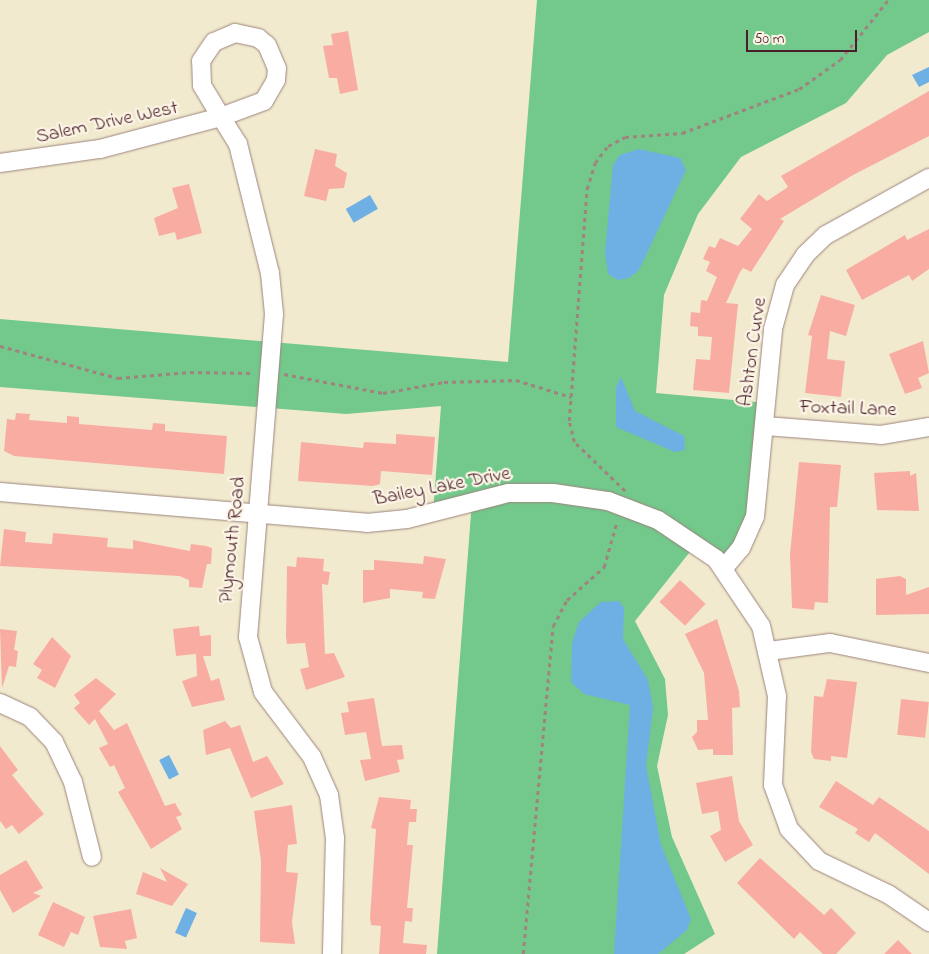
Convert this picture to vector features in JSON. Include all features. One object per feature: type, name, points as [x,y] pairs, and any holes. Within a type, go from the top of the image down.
[{"type":"street","name":"Salem Drive West","points":[[0,163],[100,149],[221,117],[264,101],[276,80],[274,56],[267,45],[247,34],[224,35],[206,50],[201,62],[202,85],[221,117]]},
{"type":"street","name":"Plymouth Road","points":[[221,117],[241,153],[273,302],[268,409],[255,514],[247,611],[249,648],[264,692],[312,756],[329,795],[335,838],[332,954]]},
{"type":"street","name":"Ashton Curve","points":[[724,568],[741,548],[755,517],[775,320],[795,269],[826,235],[929,178]]},
{"type":"street","name":"Foxtail Lane","points":[[765,426],[881,435],[929,427]]},
{"type":"street","name":"Bailey Lake Drive","points":[[0,492],[255,514],[382,522],[508,493],[571,494],[615,503],[658,520],[697,543],[724,568],[752,608],[770,651],[777,707],[771,775],[784,819],[819,860],[888,894],[929,922]]},
{"type":"street","points":[[770,651],[830,643],[929,662]]},
{"type":"street","points":[[0,703],[30,717],[54,742],[73,782],[92,857]]},
{"type":"path","points":[[625,495],[622,485],[574,442],[569,421],[587,189],[595,163],[608,146],[625,137],[682,132],[799,89],[840,60],[888,0]]},
{"type":"path","points":[[523,954],[553,626],[567,600],[604,567],[618,520]]},
{"type":"green space","points":[[537,0],[929,0],[929,32],[887,55],[846,103],[741,157],[698,214],[664,295],[656,393],[767,403],[757,508],[724,568],[697,543],[635,621],[665,679],[668,715],[657,766],[672,837],[715,934],[684,954],[437,954],[472,501],[433,513],[441,406],[346,414],[0,387],[0,319],[508,362]]},
{"type":"water","points":[[929,67],[929,82],[919,87],[912,75]]},
{"type":"water","points":[[639,149],[680,158],[686,170],[639,270],[629,278],[618,280],[608,274],[605,253],[613,165],[620,155]]},
{"type":"water","points":[[370,195],[378,209],[354,223],[346,209]]},
{"type":"water","points":[[621,377],[635,411],[684,436],[685,450],[675,452],[616,427],[616,388]]},
{"type":"water","points":[[619,601],[624,608],[623,639],[648,680],[653,708],[646,766],[661,845],[691,919],[687,930],[658,954],[614,954],[630,705],[584,694],[571,682],[572,643],[579,622],[601,602]]},
{"type":"water","points":[[169,755],[179,775],[169,780],[159,760]]},
{"type":"water","points":[[186,908],[197,913],[186,938],[175,933]]},
{"type":"building","points":[[348,31],[358,90],[340,94],[337,78],[329,78],[323,46],[333,45],[331,34]]},
{"type":"building","points":[[929,91],[929,136],[853,175],[780,219],[784,221],[751,272],[743,268],[740,272],[726,303],[738,304],[729,393],[693,390],[696,359],[710,360],[712,337],[698,336],[698,327],[690,326],[691,312],[700,313],[701,300],[707,301],[717,277],[706,271],[710,262],[703,259],[709,246],[715,248],[720,238],[738,246],[752,229],[740,219],[759,194],[767,201],[788,187],[781,176]]},
{"type":"building","points":[[315,149],[337,154],[335,166],[347,173],[344,188],[329,189],[326,201],[304,196]]},
{"type":"building","points":[[189,184],[202,233],[177,240],[175,232],[159,236],[154,218],[178,208],[172,188]]},
{"type":"building","points":[[929,229],[929,269],[912,281],[909,275],[862,300],[846,270],[905,235],[907,240]]},
{"type":"building","points":[[821,295],[855,305],[846,336],[830,331],[827,359],[845,361],[841,397],[805,393],[812,336],[808,335]]},
{"type":"building","points":[[923,341],[929,373],[918,378],[922,388],[905,394],[889,354]]},
{"type":"building","points":[[16,413],[30,414],[29,420],[67,423],[67,416],[79,417],[79,424],[152,430],[153,423],[165,424],[165,431],[227,436],[224,474],[14,456],[4,451],[7,419],[15,420]]},
{"type":"building","points":[[396,434],[435,437],[432,475],[381,471],[380,484],[373,486],[298,481],[301,442],[363,448],[364,442],[396,444]]},
{"type":"building","points":[[799,462],[841,465],[837,507],[830,507],[828,603],[815,602],[814,610],[792,608],[790,554]]},
{"type":"building","points":[[910,471],[910,476],[916,473],[919,511],[877,510],[874,473]]},
{"type":"building","points":[[4,529],[26,532],[25,542],[52,544],[53,533],[108,538],[107,547],[133,549],[133,540],[190,551],[191,544],[206,546],[212,548],[211,564],[207,564],[202,588],[189,587],[189,580],[179,576],[0,566]]},
{"type":"building","points":[[424,556],[446,559],[435,599],[422,598],[423,592],[390,589],[390,598],[363,603],[363,570],[374,570],[374,560],[423,564]]},
{"type":"building","points":[[297,557],[324,559],[323,571],[330,572],[328,585],[322,584],[325,654],[334,653],[345,677],[306,690],[300,669],[309,667],[305,643],[287,644],[286,637],[287,566],[296,567]]},
{"type":"building","points":[[900,576],[906,579],[906,595],[929,587],[929,614],[876,615],[876,579]]},
{"type":"building","points":[[680,580],[706,604],[685,626],[660,602]]},
{"type":"building","points":[[717,619],[739,691],[740,707],[732,708],[733,755],[713,755],[713,749],[698,750],[692,737],[697,732],[697,720],[708,720],[704,673],[685,634]]},
{"type":"building","points":[[199,626],[200,636],[211,635],[211,656],[203,656],[211,681],[219,678],[225,700],[192,707],[182,681],[197,676],[196,654],[176,656],[173,629]]},
{"type":"building","points":[[0,629],[17,631],[14,650],[18,651],[16,667],[9,666],[2,688]]},
{"type":"building","points":[[52,637],[71,656],[55,688],[37,678],[42,670],[33,664]]},
{"type":"building","points":[[96,678],[116,694],[99,711],[114,730],[127,723],[165,806],[175,803],[182,815],[176,817],[182,829],[151,849],[118,792],[125,788],[114,765],[110,767],[99,748],[108,744],[95,719],[89,725],[74,708],[80,703],[74,695]]},
{"type":"building","points":[[827,679],[857,682],[847,758],[831,756],[831,761],[814,759],[811,752],[814,696],[823,697]]},
{"type":"building","points":[[374,698],[382,746],[402,745],[404,759],[397,760],[400,772],[365,781],[360,760],[371,759],[366,732],[345,735],[341,713],[349,712],[347,702]]},
{"type":"building","points":[[901,699],[929,702],[925,738],[897,735]]},
{"type":"building","points":[[225,721],[231,728],[240,725],[253,762],[267,756],[284,784],[251,798],[230,748],[206,755],[203,730]]},
{"type":"building","points":[[0,746],[18,770],[12,775],[44,814],[19,834],[12,825],[6,829],[0,821]]},
{"type":"building","points":[[732,776],[739,821],[753,845],[725,862],[710,836],[721,830],[718,811],[702,814],[696,783]]},
{"type":"building","points":[[836,781],[873,805],[879,797],[929,831],[929,874],[875,833],[869,842],[855,833],[858,829],[819,807]]},
{"type":"building","points":[[379,797],[411,800],[410,809],[417,809],[416,822],[409,822],[407,845],[413,845],[407,908],[413,908],[412,922],[405,921],[403,943],[427,945],[426,954],[379,954],[381,926],[371,925],[370,918],[376,829],[371,828]]},
{"type":"building","points":[[292,805],[297,844],[288,845],[286,872],[298,873],[292,922],[295,944],[260,942],[261,861],[254,811]]},
{"type":"building","points":[[760,858],[824,915],[831,908],[856,933],[836,954],[823,954],[800,932],[794,939],[737,883]]},
{"type":"building","points":[[26,860],[43,888],[33,893],[41,896],[13,913],[0,890],[0,875]]},
{"type":"building","points":[[160,868],[188,884],[172,906],[136,894],[143,872],[167,882]]},
{"type":"building","points":[[53,902],[85,917],[78,935],[71,932],[64,947],[38,935]]},
{"type":"building","points":[[131,909],[137,938],[125,941],[127,949],[100,947],[93,916]]},
{"type":"building","points":[[898,940],[912,954],[884,954]]}]
